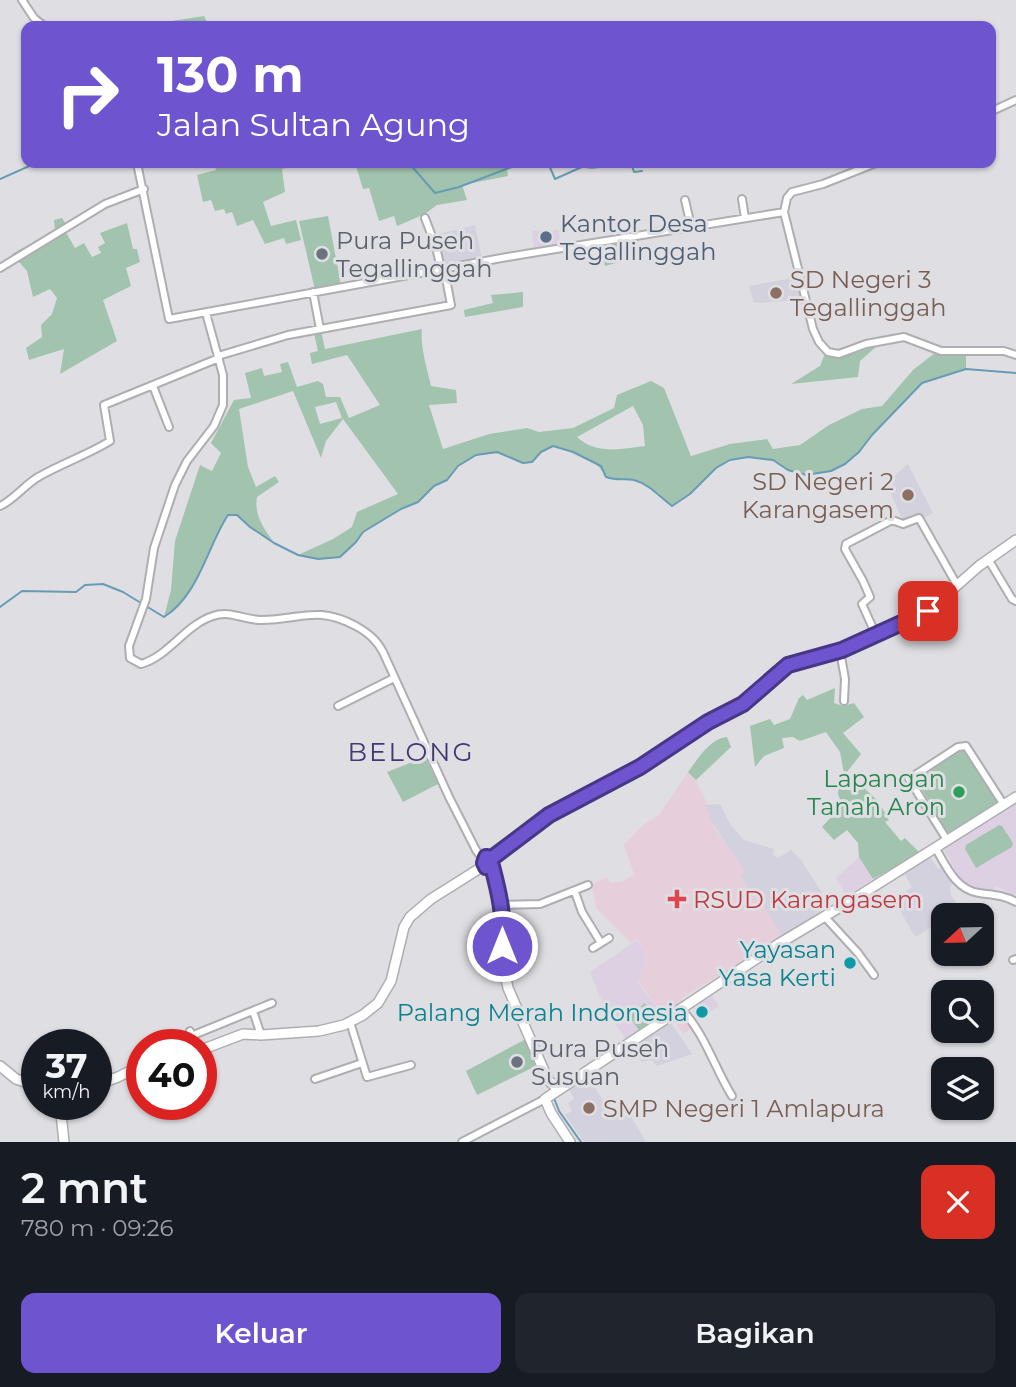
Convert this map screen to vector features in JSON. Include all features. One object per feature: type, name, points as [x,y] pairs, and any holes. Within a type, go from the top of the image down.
[{"type":"street","points":[[22,0],[38,21]]},
{"type":"street","points":[[996,109],[1016,100]]},
{"type":"street","points":[[138,168],[169,319],[442,269],[784,212]]},
{"type":"street","points":[[863,168],[823,184],[792,191],[787,198],[784,212],[813,329],[819,342],[828,352],[839,354],[866,344],[904,337],[941,351],[1004,351],[1016,355]]},
{"type":"street","points":[[0,268],[105,204],[144,189]]},
{"type":"street","points":[[742,199],[746,218]]},
{"type":"street","points":[[685,200],[691,226]]},
{"type":"street","points":[[0,506],[13,499],[37,477],[110,441],[103,407],[219,357],[265,341],[451,305],[436,247],[425,218]]},
{"type":"street","points":[[313,292],[320,330]]},
{"type":"street","points":[[206,313],[225,385],[223,404],[215,426],[187,461],[175,485],[154,548],[146,600],[128,651],[130,658],[139,664],[152,660],[196,624],[215,615],[228,614],[265,620],[321,614],[338,617],[370,635],[383,652],[449,796],[488,861],[501,905],[506,980],[522,1024],[548,1080],[559,1090]]},
{"type":"street","points":[[153,386],[169,426]]},
{"type":"street","points":[[876,635],[862,604],[870,597],[845,549],[846,544],[892,520],[903,524],[919,518],[957,585]]},
{"type":"street","points":[[217,1044],[243,1034],[319,1031],[351,1022],[371,1010],[384,996],[391,981],[404,928],[410,917],[431,899],[549,815],[640,767],[699,727],[743,704],[788,665],[839,650],[928,611],[988,559],[1016,540]]},
{"type":"street","points":[[988,559],[996,575],[1016,601]]},
{"type":"street","points":[[839,650],[845,679],[844,701]]},
{"type":"street","points":[[338,706],[394,678]]},
{"type":"street","points":[[947,840],[909,779],[958,747],[966,746],[1004,805]]},
{"type":"street","points":[[462,1142],[545,1099],[780,943],[1016,797]]},
{"type":"street","points":[[935,847],[957,883],[967,890],[999,895],[1016,902]]},
{"type":"street","points":[[501,905],[540,904],[588,885]]},
{"type":"street","points":[[575,891],[582,912],[601,943]]},
{"type":"street","points":[[825,917],[859,953],[874,975]]},
{"type":"street","points":[[593,948],[610,937]]},
{"type":"street","points":[[201,1029],[272,1003]]},
{"type":"street","points":[[680,1008],[699,1031],[710,1058],[732,1096]]},
{"type":"street","points":[[253,1011],[261,1035]]},
{"type":"street","points":[[351,1022],[366,1075],[369,1077],[411,1065]]},
{"type":"street","points":[[315,1079],[362,1063]]},
{"type":"street","points":[[0,1066],[21,1081]]},
{"type":"street","points":[[548,1080],[545,1099],[551,1114],[570,1142]]},
{"type":"street","points":[[62,1120],[64,1142]]},
{"type":"shaded area","points":[[475,225],[482,259],[443,267],[434,235]]},
{"type":"shaded area","name":"Kantor Desa Tegallinggah","points":[[559,230],[560,243],[534,248],[532,231]]},
{"type":"shaded area","name":"SD Negeri 3 Tegallinggah","points":[[797,277],[802,300],[754,303],[749,286]]},
{"type":"shaded area","name":"SD Negeri 2 Karangasem","points":[[908,464],[933,513],[924,518],[921,514],[904,523],[886,483]]},
{"type":"shaded area","name":"RSUD Karangasem","points":[[688,772],[693,775],[708,805],[705,806],[715,829],[745,872],[739,876],[749,890],[753,889],[782,936],[681,999],[697,1025],[683,1034],[668,1010],[663,1014],[638,981],[647,955],[637,939],[631,943],[596,908],[592,884],[607,877],[610,883],[624,881],[634,874],[624,845],[643,825],[659,815]]},
{"type":"shaded area","points":[[1016,802],[1016,894],[996,886],[990,893],[977,892],[962,883],[942,846]]},
{"type":"shaded area","points":[[720,804],[730,824],[744,840],[774,849],[773,855],[778,858],[791,850],[801,860],[830,905],[782,936],[753,889],[749,891],[739,875],[744,872],[710,819],[705,805]]},
{"type":"shaded area","points":[[859,857],[873,879],[846,896],[836,878]]},
{"type":"shaded area","points":[[930,857],[938,869],[946,864],[955,879],[950,887],[956,903],[931,903],[931,928],[915,937],[894,900],[912,887],[904,873]]},
{"type":"shaded area","points":[[637,940],[647,955],[637,981],[663,1015],[626,1040],[605,1009],[590,972]]},
{"type":"shaded area","points":[[710,993],[719,1006],[700,1019],[691,1006]]},
{"type":"shaded area","points":[[670,1021],[692,1054],[657,1066],[652,1060],[642,1062],[632,1047]]},
{"type":"shaded area","name":"SMP Negeri 1 Amlapura","points":[[588,1075],[609,1111],[624,1104],[646,1142],[584,1142],[565,1115],[572,1111],[568,1103],[574,1099],[568,1088]]},
{"type":"green space","points":[[204,16],[206,21],[172,21]]},
{"type":"green space","points":[[286,168],[282,169],[285,192],[263,202],[271,226],[296,220],[301,240],[286,244],[284,238],[265,244],[253,220],[237,226],[232,212],[226,214],[224,209],[215,211],[211,200],[203,202],[197,175],[216,170]]},
{"type":"green space","points":[[357,168],[507,168],[508,176],[462,185],[467,200],[437,205],[425,214],[397,226],[394,216],[379,221],[369,188],[363,189]]},
{"type":"green space","points":[[328,216],[341,285],[315,290],[299,221]]},
{"type":"green space","points":[[62,218],[66,224],[64,229],[75,248],[84,243],[92,257],[101,253],[98,247],[105,243],[100,233],[127,223],[133,249],[137,249],[140,262],[126,268],[131,286],[103,300],[117,341],[60,374],[64,349],[29,360],[26,348],[42,337],[41,325],[52,314],[57,298],[50,289],[33,297],[27,271],[12,254],[55,230],[54,220]]},
{"type":"green space","points":[[633,236],[634,258],[605,266],[600,241]]},
{"type":"green space","points":[[523,292],[523,307],[465,317],[464,310],[493,303],[491,295]]},
{"type":"green space","points":[[422,329],[423,350],[431,386],[456,390],[457,403],[429,405],[443,449],[489,434],[527,428],[539,432],[573,428],[614,408],[617,395],[651,381],[664,388],[691,456],[730,444],[767,439],[773,449],[800,445],[829,425],[862,409],[882,406],[913,370],[940,349],[966,350],[966,369],[922,383],[859,452],[831,471],[806,475],[788,470],[773,460],[748,457],[730,460],[716,468],[690,494],[672,506],[645,484],[606,477],[591,460],[553,446],[541,452],[532,462],[523,463],[498,453],[476,455],[458,466],[447,480],[434,486],[418,502],[363,532],[340,557],[318,559],[298,555],[352,527],[357,512],[398,494],[343,419],[326,441],[321,458],[293,391],[239,409],[248,467],[256,487],[275,476],[279,482],[257,497],[256,504],[263,527],[274,543],[237,515],[228,515],[186,596],[164,617],[171,590],[175,541],[200,465],[212,471],[221,453],[211,443],[234,400],[251,398],[245,373],[262,368],[264,376],[282,372],[280,364],[288,362],[297,387],[318,381],[323,384],[326,397],[340,397],[349,418],[380,405],[347,355],[312,364],[310,353],[318,351],[314,333],[321,331],[325,349]],"holes":[[[336,402],[342,418],[320,424],[315,407]],[[633,406],[643,425],[645,446],[601,449],[584,443],[577,437]]]},
{"type":"green space","points":[[877,346],[860,361],[858,377],[791,384],[820,366],[825,353],[840,358]]},
{"type":"green space","points":[[835,688],[834,703],[843,706],[854,703],[864,717],[843,733],[861,754],[847,772],[878,801],[889,820],[885,822],[901,841],[905,838],[920,853],[873,879],[859,857],[858,843],[847,830],[834,840],[822,827],[842,805],[838,794],[839,781],[844,774],[840,752],[826,732],[800,741],[793,737],[782,738],[784,748],[764,756],[755,767],[750,726],[770,719],[774,725],[790,719],[803,695],[807,700]]},
{"type":"green space","points":[[727,737],[731,747],[696,780],[688,772],[700,755],[715,741]]},
{"type":"green space","name":"Lapangan Tanah Aron","points":[[965,747],[1002,801],[948,833],[917,781],[918,777]]},
{"type":"green space","points":[[425,757],[438,784],[403,802],[387,772]]},
{"type":"green space","points":[[999,825],[1013,843],[1012,847],[976,868],[965,849],[966,845]]},
{"type":"green space","points":[[645,1003],[656,1019],[639,1030],[628,1015],[643,1010],[641,1006]]},
{"type":"green space","points":[[526,1039],[538,1065],[477,1095],[466,1071]]},
{"type":"waterway","points":[[0,179],[25,168]]},
{"type":"waterway","points":[[413,168],[435,193],[509,168]]},
{"type":"waterway","points":[[550,168],[555,179],[580,168]]},
{"type":"waterway","points":[[633,168],[634,172],[642,171]]},
{"type":"waterway","points":[[0,607],[22,591],[76,592],[85,585],[103,584],[123,592],[164,617],[186,596],[228,515],[237,515],[274,543],[298,555],[318,559],[340,557],[363,532],[418,502],[434,486],[447,480],[458,466],[476,455],[497,452],[523,463],[532,462],[541,452],[553,446],[573,452],[601,466],[606,477],[639,482],[672,506],[690,494],[716,468],[730,460],[748,457],[773,460],[788,470],[806,475],[831,471],[859,452],[922,383],[966,369],[1016,373]]},
{"type":"waterway","points":[[554,1098],[559,1111],[581,1142]]},
{"type":"place","name":"Kantor Desa Tegallinggah","points":[[546,237]]},
{"type":"place","name":"Pura Puseh Tegallinggah","points":[[322,254]]},
{"type":"place","name":"SD Negeri 3 Tegallinggah","points":[[776,293]]},
{"type":"place","name":"SD Negeri 2 Karangasem","points":[[908,495]]},
{"type":"place","name":"Lapangan Tanah Aron","points":[[959,792]]},
{"type":"place","name":"RSUD Karangasem","points":[[677,899]]},
{"type":"place","name":"Yayasan Yasa Kerti","points":[[850,963]]},
{"type":"place","name":"Palang Merah Indonesia","points":[[702,1012]]},
{"type":"place","name":"Pura Puseh Susuan","points":[[517,1062]]},
{"type":"place","name":"SMP Negeri 1 Amlapura","points":[[589,1108]]},
{"type":"district","name":"BELONG","points":[[411,752]]},
{"type":"route","points":[[502,946],[504,926],[498,886],[492,866],[486,867],[484,863],[486,857],[492,858],[549,815],[640,767],[708,722],[743,704],[788,665],[842,650],[928,611]]}]
